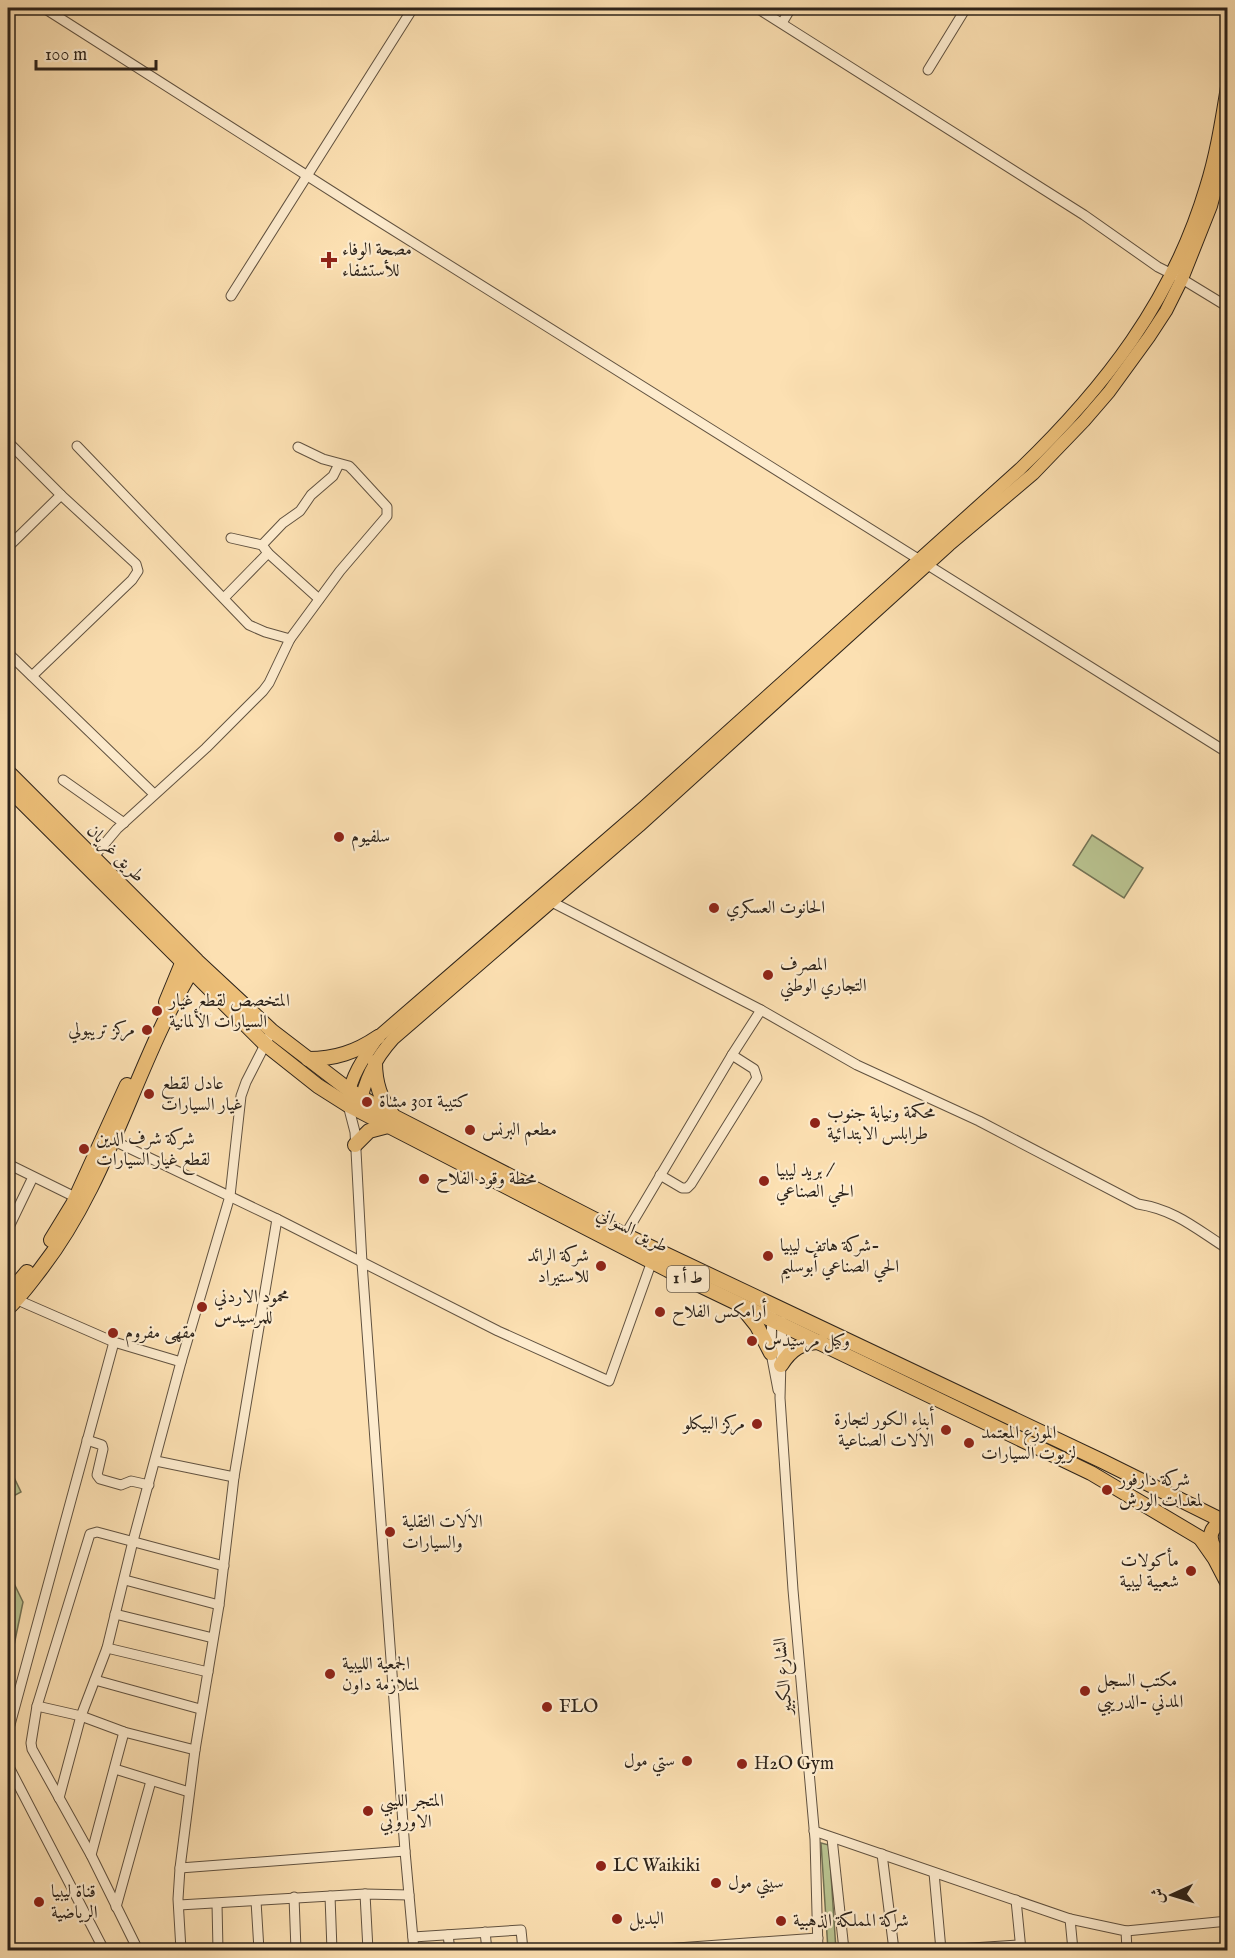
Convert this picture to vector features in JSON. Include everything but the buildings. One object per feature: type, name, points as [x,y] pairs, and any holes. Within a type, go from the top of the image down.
[{"type":"highway","name":"طريق غريان","points":[[8,772],[90,862],[189,962]]},
{"type":"highway","name":"طريق غريان","points":[[8,788],[90,862]]},
{"type":"highway","name":"طريق السواني","points":[[189,962],[308,1059],[391,1122],[652,1261],[738,1302],[777,1315],[1112,1466],[1225,1521]]},
{"type":"highway","name":"طريق السواني","points":[[189,962],[265,1044],[318,1086],[353,1108],[391,1122],[626,1235],[777,1315],[822,1342],[1096,1476],[1206,1541],[1220,1552],[1227,1553]]},
{"type":"highway","points":[[10,1300],[51,1256],[71,1226],[167,999],[189,962]]},
{"type":"highway","points":[[308,1059],[323,1059],[345,1054],[378,1037]]},
{"type":"highway","points":[[355,1138],[391,1122],[381,1097],[375,1074],[375,1062]]},
{"type":"highway","points":[[10,1300],[51,1239],[108,1138]]},
{"type":"highway","points":[[738,1302],[757,1326],[771,1353]]},
{"type":"highway","points":[[781,1365],[794,1349],[802,1344],[822,1342]]},
{"type":"highway","points":[[1225,1521],[1216,1525],[1210,1538],[1206,1541],[1227,1584]]},
{"type":"main road","points":[[353,1108],[361,1061],[378,1037],[923,562],[1033,474],[1109,392],[1166,311],[1207,185],[1218,140],[1227,81]]},
{"type":"main road","points":[[1177,276],[1211,206],[1227,141]]},
{"type":"main road","points":[[355,1093],[393,1039],[639,826],[923,562]]},
{"type":"street","points":[[44,8],[361,210],[1227,752]]},
{"type":"street","points":[[231,296],[413,8]]},
{"type":"street","points":[[757,8],[1065,203],[1158,267],[1177,276],[1227,308]]},
{"type":"street","points":[[782,23],[791,8]]},
{"type":"street","points":[[928,70],[966,8]]},
{"type":"street","points":[[8,442],[136,564],[138,571],[132,580],[32,676]]},
{"type":"street","points":[[77,446],[249,625],[265,633],[290,639]]},
{"type":"street","points":[[90,862],[124,823],[206,748],[263,691],[290,639],[362,544],[385,520],[389,512],[387,507],[353,470],[298,447]]},
{"type":"street","points":[[224,598],[284,523],[300,511],[311,495],[333,476],[339,464]]},
{"type":"street","points":[[8,547],[61,495]]},
{"type":"street","points":[[231,538],[265,549],[319,599]]},
{"type":"street","points":[[8,653],[154,794]]},
{"type":"street","points":[[63,780],[124,823]]},
{"type":"street","points":[[540,897],[761,1010],[857,1065],[979,1122],[1138,1204],[1159,1207],[1200,1228],[1227,1249]]},
{"type":"street","points":[[626,1235],[761,1010]]},
{"type":"street","points":[[59,1798],[81,1716],[107,1648],[181,1362],[230,1196],[241,1096],[273,1031]]},
{"type":"street","points":[[660,1175],[682,1188],[687,1188],[691,1184],[757,1078],[754,1069],[732,1055]]},
{"type":"street","points":[[353,1108],[362,1263],[414,1950]]},
{"type":"street","points":[[108,1138],[277,1219],[498,1331],[609,1381],[652,1261]]},
{"type":"street","points":[[8,1164],[75,1197]]},
{"type":"street","points":[[8,1229],[33,1177]]},
{"type":"street","points":[[181,1950],[180,1868],[200,1708],[219,1605],[234,1477],[277,1219]]},
{"type":"street","points":[[10,1300],[114,1342],[181,1362]]},
{"type":"street","name":"الشارع الكبير","points":[[777,1315],[771,1353],[780,1398]]},
{"type":"street","name":"الشارع الكبير","points":[[777,1315],[781,1365],[780,1398],[793,1590],[814,1831],[818,1950]]},
{"type":"street","points":[[8,1732],[114,1342]]},
{"type":"street","points":[[1227,1416],[1227,1427]]},
{"type":"street","points":[[87,1440],[102,1445],[97,1475],[100,1479],[121,1485],[131,1481],[149,1485]]},
{"type":"street","points":[[156,1461],[234,1477]]},
{"type":"street","points":[[138,1950],[91,1855],[31,1746],[37,1706],[90,1534],[97,1532],[224,1566]]},
{"type":"street","points":[[125,1580],[219,1605]]},
{"type":"street","points":[[115,1614],[213,1638]]},
{"type":"street","points":[[107,1648],[208,1672]]},
{"type":"street","points":[[95,1680],[200,1708]]},
{"type":"street","points":[[37,1706],[81,1716],[124,1732],[195,1750]]},
{"type":"street","points":[[91,1855],[124,1732]]},
{"type":"street","points":[[8,1765],[104,1950]]},
{"type":"street","points":[[115,1769],[189,1792]]},
{"type":"street","points":[[116,1907],[151,1781]]},
{"type":"street","points":[[814,1831],[1070,1919],[1126,1931],[1227,1921]]},
{"type":"street","points":[[832,1838],[844,1950]]},
{"type":"street","points":[[180,1868],[405,1851]]},
{"type":"street","points":[[882,1854],[894,1950]]},
{"type":"street","points":[[934,1873],[941,1950],[1020,1948],[1016,1900]]},
{"type":"street","points":[[179,1905],[365,1894],[409,1895]]},
{"type":"street","points":[[365,1894],[368,1950]]},
{"type":"street","points":[[330,1896],[332,1950]]},
{"type":"street","points":[[294,1898],[296,1950]]},
{"type":"street","points":[[256,1901],[259,1950]]},
{"type":"street","points":[[217,1904],[218,1950]]},
{"type":"street","points":[[1070,1919],[1073,1950]]},
{"type":"street","points":[[413,1938],[521,1930],[523,1950]]},
{"type":"street","points":[[1126,1931],[1127,1950]]},
{"type":"street","points":[[485,1932],[487,1950]]},
{"type":"street","points":[[448,1935],[450,1950]]},
{"type":"street","points":[[649,1950],[768,1946],[818,1938]]},
{"type":"green space","points":[[1092,835],[1143,868],[1124,898],[1073,865]]},
{"type":"green space","points":[[8,1465],[21,1492],[8,1499]]},
{"type":"green space","points":[[8,1571],[23,1602],[8,1674]]},
{"type":"green space","points":[[821,1843],[829,1845],[836,1950],[828,1950]]},
{"type":"place","name":"مصحة الوفاء للأستشفاء","points":[[329,260]]},
{"type":"place","name":"سلفيوم","points":[[339,837]]},
{"type":"place","name":"الحانوت العسكري","points":[[714,908]]},
{"type":"place","name":"المصرف التجاري الوطني","points":[[768,975]]},
{"type":"place","name":"المتخصص لقطع غيار السيارات الألمانية","points":[[157,1011]]},
{"type":"place","name":"مركز تريبولي","points":[[147,1030]]},
{"type":"place","name":"عادل لقطع غيار السيارات","points":[[149,1094]]},
{"type":"place","name":"كتيبة 301 مشاة","points":[[367,1102]]},
{"type":"place","name":"محكمة ونيابة جنوب طرابلس الابتدائية","points":[[815,1123]]},
{"type":"place","name":"مطعم البرنس","points":[[470,1130]]},
{"type":"place","name":"شركة شرف الدين لقطع غيار السيارات","points":[[84,1149]]},
{"type":"place","name":"محطة وقود الفلاح","points":[[424,1179]]},
{"type":"place","name":"بريد ليبيا / الحي الصناعي","points":[[764,1181]]},
{"type":"place","name":"شركة هاتف ليبيا- الحي الصناعي أبوسليم","points":[[768,1256]]},
{"type":"place","name":"شركة الرائد للاستيراد","points":[[601,1266]]},
{"type":"place","name":"محمود الاردني للمرسيدس","points":[[202,1307]]},
{"type":"place","name":"أرامكس الفلاح","points":[[660,1312]]},
{"type":"place","name":"مقهى مفروم","points":[[113,1333]]},
{"type":"place","name":"وكيل مرسيدس","points":[[752,1341]]},
{"type":"place","name":"مركز البيكلو","points":[[757,1424]]},
{"type":"place","name":"أبناء الكور لتجارة الاَلات الصناعية","points":[[946,1430]]},
{"type":"place","name":"الموزع المعتمد لزيوت السيارات","points":[[969,1443]]},
{"type":"place","name":"شركة دارفور لمعدات الورش","points":[[1107,1490]]},
{"type":"place","name":"الاَلات الثقلية والسيارات","points":[[390,1532]]},
{"type":"place","name":"مأكولات شعبية ليبية","points":[[1191,1571]]},
{"type":"place","name":"الجمعية الليبية لمتلازمة داون","points":[[330,1674]]},
{"type":"place","name":"مكتب السجل المدني -الدريبي","points":[[1085,1691]]},
{"type":"place","name":"FLO","points":[[547,1707]]},
{"type":"place","name":"ستي مول","points":[[687,1761]]},
{"type":"place","name":"H2O Gym","points":[[742,1764]]},
{"type":"place","name":"المتجر الليبي الاوروبي","points":[[368,1811]]},
{"type":"place","name":"LC Waikiki","points":[[601,1866]]},
{"type":"place","name":"سيتي مول","points":[[716,1883]]},
{"type":"place","name":"قناة ليبيا الرياضية","points":[[39,1902]]},
{"type":"place","name":"البديل","points":[[617,1919]]},
{"type":"place","name":"شركة المملكة الذهبية","points":[[781,1921]]}]
